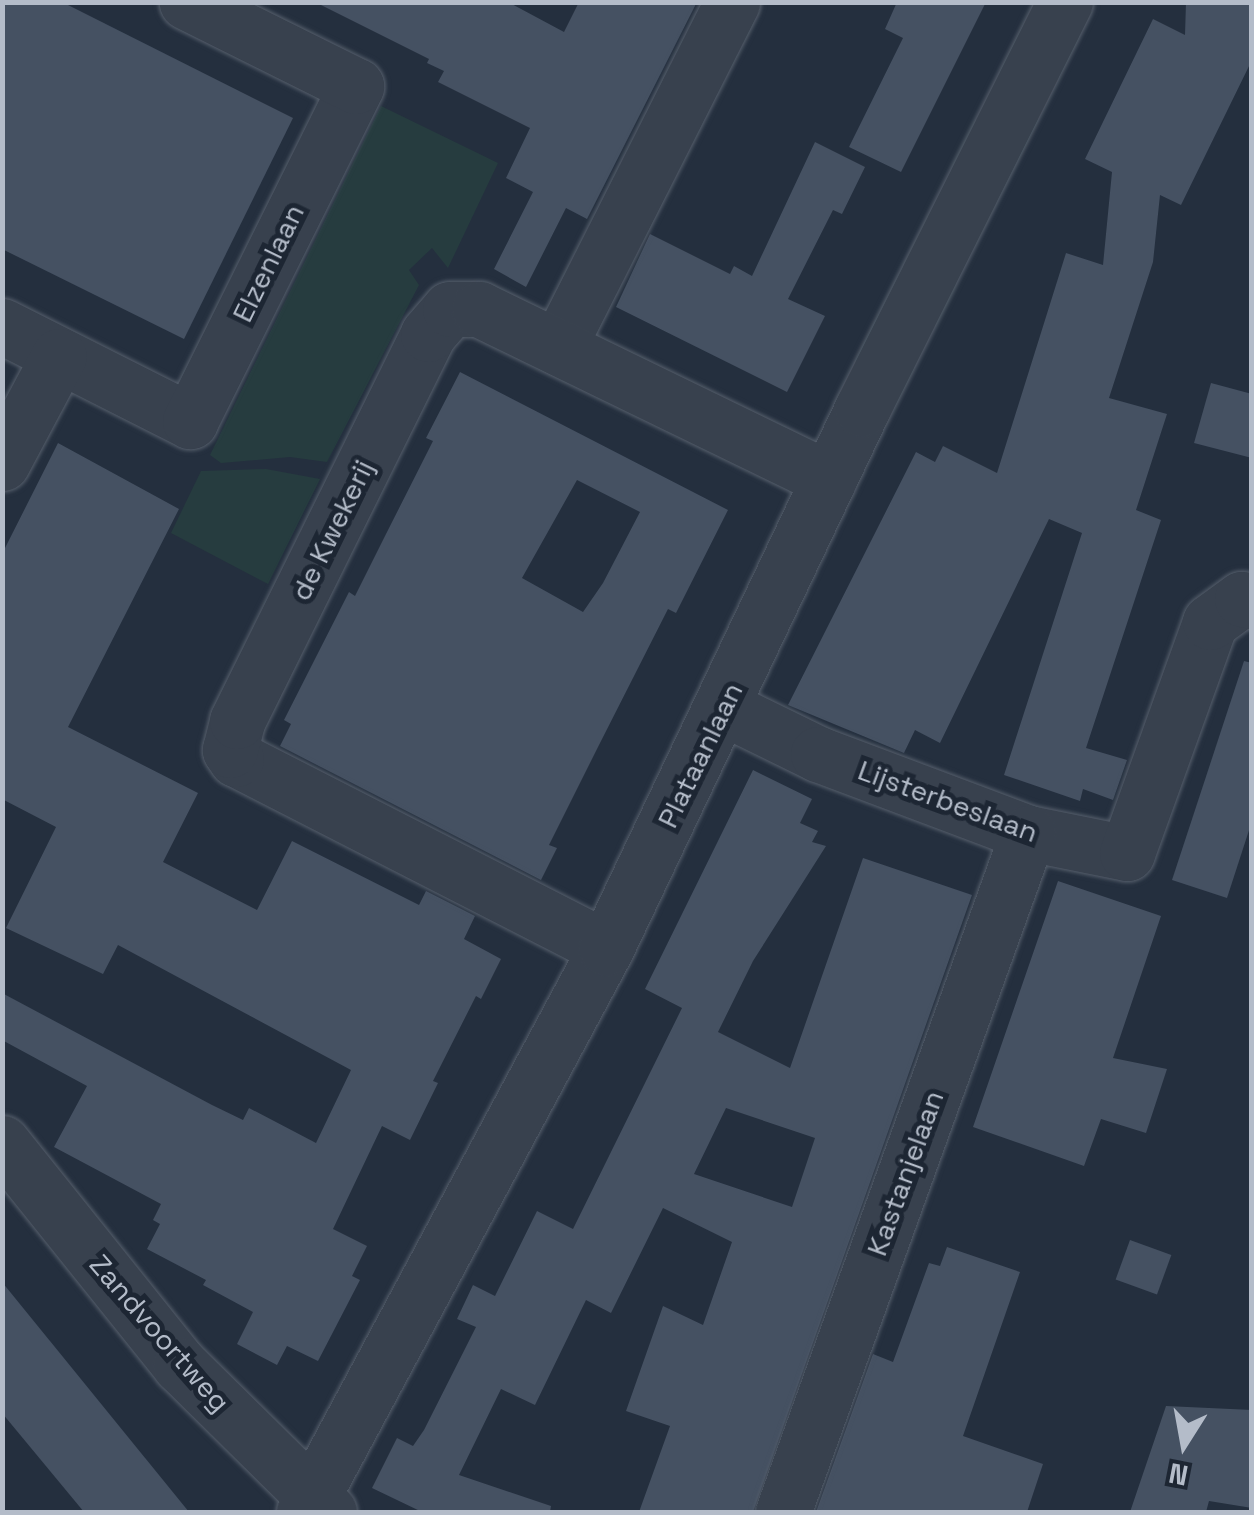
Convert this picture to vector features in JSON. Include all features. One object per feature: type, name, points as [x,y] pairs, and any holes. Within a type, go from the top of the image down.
[{"type":"street","name":"Elzenlaan","points":[[2,326],[190,421],[356,86],[187,2]]},
{"type":"street","points":[[558,347],[732,2]]},
{"type":"street","name":"Plataanlaan","points":[[315,1507],[606,948],[724,708],[829,479],[1065,2]]},
{"type":"street","name":"de Kwekerij","points":[[606,948],[236,759],[230,750],[238,721],[428,334],[450,308],[479,308],[829,479]]},
{"type":"street","points":[[2,463],[59,356]]},
{"type":"street","name":"Lijsterbeslaan","points":[[724,708],[818,754],[1028,833],[1128,854],[1210,622],[1242,598],[1252,601]]},
{"type":"street","name":"Kastanjelaan","points":[[783,1512],[1028,833]]},
{"type":"street","name":"Zandvoortweg","points":[[2,1143],[180,1365],[315,1507]]},
{"type":"green space","points":[[381,106],[498,163],[448,268],[432,248],[409,270],[419,285],[327,462],[290,457],[221,463],[210,455]]},
{"type":"green space","points":[[266,469],[320,479],[268,584],[171,533],[201,471]]},
{"type":"building","points":[[2,2],[62,2],[293,118],[184,339],[2,249]]},
{"type":"building","points":[[315,2],[508,2],[564,32],[579,2],[697,2],[587,219],[566,208],[526,287],[494,269],[533,192],[506,178],[530,128],[438,82],[444,71],[427,63],[429,59]]},
{"type":"building","points":[[897,2],[986,2],[901,172],[849,147],[903,38],[885,29]]},
{"type":"building","points":[[1186,2],[1252,2],[1252,60],[1181,205],[1160,195],[1153,262],[1109,398],[1167,414],[1136,510],[1161,520],[1086,748],[1127,760],[1113,800],[1083,789],[1080,801],[1004,775],[1082,533],[1049,519],[940,743],[915,730],[904,753],[788,705],[916,452],[935,462],[943,446],[997,473],[1066,253],[1103,265],[1112,172],[1085,159],[1153,19],[1185,35]]},
{"type":"building","points":[[815,142],[865,167],[842,214],[833,210],[788,299],[825,316],[787,392],[616,307],[650,234],[730,274],[734,266],[752,276]]},
{"type":"building","points":[[460,372],[728,510],[676,613],[668,609],[599,745],[549,845],[557,848],[541,880],[280,746],[291,724],[284,720],[349,592],[355,596],[433,441],[426,438]],"holes":[[[577,480],[640,512],[603,583],[583,612],[522,578]]]},
{"type":"building","points":[[1211,383],[1252,394],[1252,458],[1194,443]]},
{"type":"building","points":[[58,443],[179,509],[68,727],[198,793],[163,862],[257,910],[292,841],[419,905],[426,891],[475,916],[464,939],[501,959],[481,999],[476,996],[433,1081],[438,1083],[410,1140],[382,1126],[333,1229],[367,1246],[352,1276],[360,1280],[318,1361],[287,1346],[277,1365],[237,1344],[253,1312],[203,1285],[206,1280],[147,1249],[160,1224],[153,1220],[161,1204],[54,1147],[87,1086],[2,1040],[2,993],[243,1120],[249,1108],[316,1143],[351,1070],[118,945],[103,974],[6,928],[56,827],[2,799],[2,554]]},
{"type":"building","points":[[1244,661],[1252,663],[1252,821],[1227,898],[1172,880]]},
{"type":"building","points":[[753,770],[812,799],[800,823],[818,831],[812,842],[826,846],[753,961],[718,1032],[790,1068],[863,858],[972,895],[753,1512],[639,1512],[670,1426],[626,1411],[663,1306],[703,1325],[732,1242],[663,1208],[611,1313],[586,1300],[535,1405],[501,1389],[459,1475],[551,1506],[550,1512],[422,1512],[372,1488],[397,1438],[413,1446],[424,1430],[476,1327],[457,1319],[473,1285],[495,1296],[537,1211],[573,1229],[682,1008],[645,989]],"holes":[[[726,1108],[815,1138],[792,1207],[694,1174]]]},
{"type":"building","points":[[1058,881],[1161,916],[1113,1058],[1167,1069],[1146,1133],[1101,1119],[1084,1166],[973,1127]]},
{"type":"building","points":[[1130,1240],[1171,1255],[1157,1295],[1116,1279]]},
{"type":"building","points":[[947,1247],[1020,1272],[963,1436],[1043,1464],[1027,1512],[816,1512],[873,1354],[893,1362],[929,1263],[940,1266]]},
{"type":"building","points":[[2,1282],[189,1512],[84,1512],[2,1413]]},
{"type":"building","points":[[1166,1406],[1252,1410],[1252,1508],[1209,1501],[1206,1512],[1130,1512]]}]
